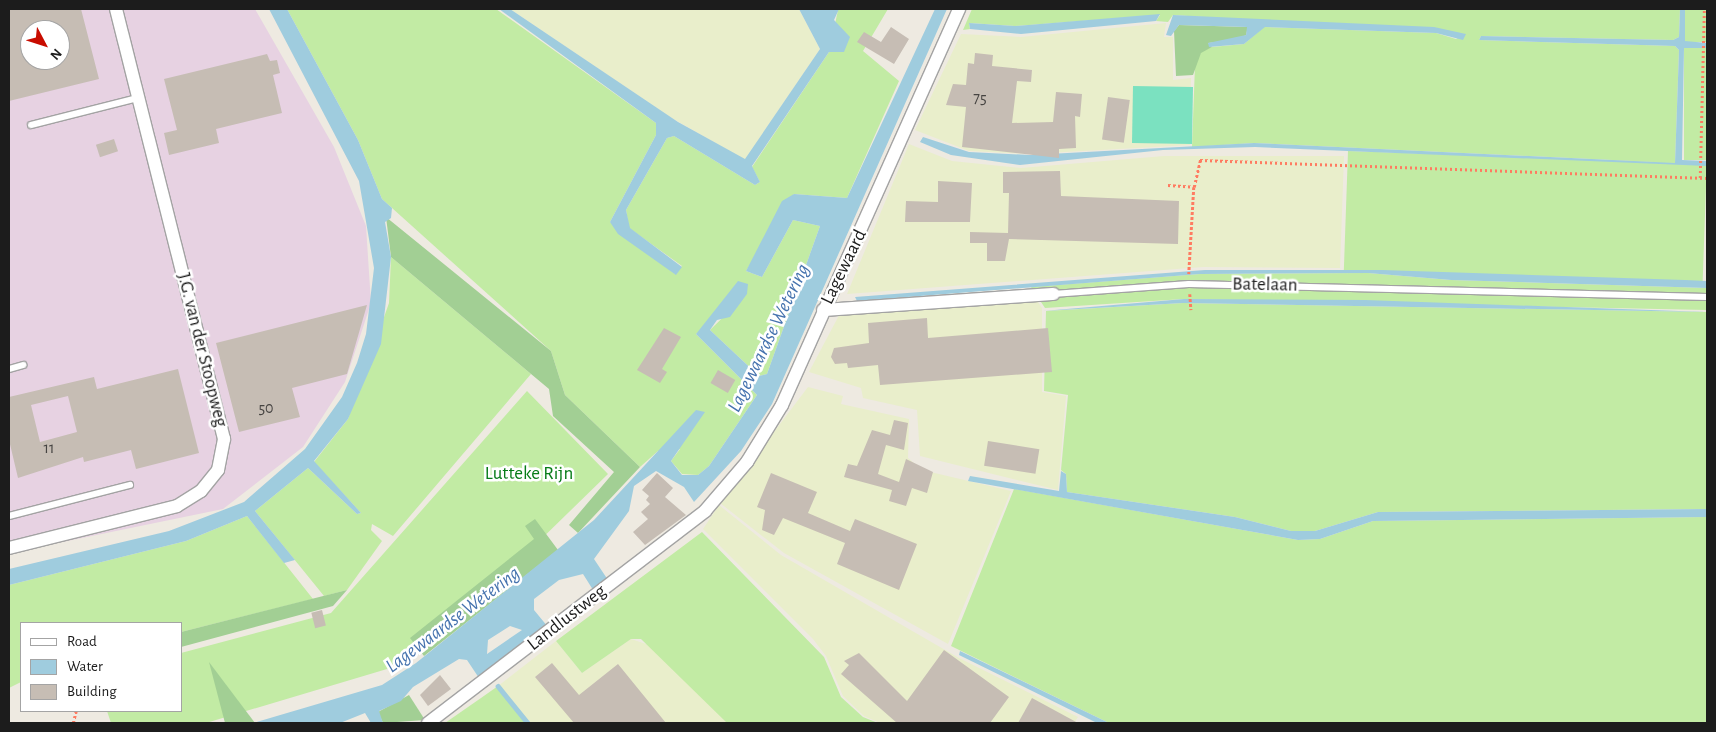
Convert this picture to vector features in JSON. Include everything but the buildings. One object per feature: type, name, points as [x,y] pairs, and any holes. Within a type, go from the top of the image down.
[{"type":"street","name":"J.G. van der Stoopweg","points":[[9,548],[177,506],[201,491],[218,470],[224,439],[116,9]]},
{"type":"street","name":"Lagewaard","points":[[705,511],[748,462],[772,424],[823,310],[882,191],[959,9]]},
{"type":"street","name":"Batelaan","points":[[823,310],[1053,294]]},
{"type":"street","name":"Landlustweg","points":[[428,723],[705,511]]},
{"type":"lane","points":[[31,125],[138,98]]},
{"type":"lane","name":"Batelaan","points":[[1053,294],[1199,284],[1707,297]]},
{"type":"lane","points":[[9,369],[23,365]]},
{"type":"lane","points":[[9,516],[130,485]]},
{"type":"path","points":[[1700,178],[1702,157],[1704,9]]},
{"type":"path","points":[[1702,63],[1707,64]]},
{"type":"path","points":[[1190,267],[1194,187],[1200,160],[1707,178]]},
{"type":"path","points":[[1168,185],[1194,187]]},
{"type":"path","points":[[1189,292],[1190,310]]},
{"type":"shaded area","points":[[9,9],[255,9],[334,147],[366,226],[371,303],[345,382],[303,447],[223,509],[9,553]]},
{"type":"green space","points":[[287,9],[496,9],[656,123],[656,135],[610,222],[675,274],[682,266],[629,228],[626,210],[667,138],[674,136],[755,185],[760,182],[752,167],[829,52],[838,10],[888,9],[863,51],[899,81],[847,198],[794,194],[746,271],[762,277],[793,220],[820,226],[767,374],[759,376],[710,330],[747,294],[696,334],[757,395],[709,466],[698,475],[682,474],[671,461],[680,449],[658,451],[640,467],[565,395],[551,351],[382,199],[358,140]]},
{"type":"green space","points":[[510,9],[799,9],[820,49],[745,160],[670,117]]},
{"type":"green space","points":[[972,9],[1680,9],[1679,37],[1673,40],[1481,36],[1479,40],[1675,46],[1679,50],[1675,163],[1254,143],[1192,147],[1195,65],[1201,52],[1212,47],[1244,44],[1264,27],[1436,33],[1456,39],[1465,34],[1173,15],[1168,22],[1156,21],[1160,15],[1015,26],[969,23],[970,29],[963,30]]},
{"type":"green space","points":[[1685,9],[1707,9],[1707,42],[1685,42]]},
{"type":"green space","points":[[1166,23],[1164,37],[1173,37],[1173,80],[1191,78],[1190,145],[1029,154],[969,151],[915,130],[961,34],[1021,37]]},
{"type":"green space","points":[[1179,25],[1248,27],[1246,35],[1237,40],[1208,43],[1212,47],[1201,53],[1193,75],[1176,76],[1174,31]]},
{"type":"green space","points":[[1684,48],[1707,48],[1707,160],[1684,160]]},
{"type":"green space","points":[[1133,86],[1193,87],[1192,144],[1132,143]]},
{"type":"green space","points":[[909,144],[952,161],[1021,168],[1164,156],[1344,156],[1340,268],[1203,267],[847,294]]},
{"type":"green space","points":[[1348,151],[1707,164],[1703,282],[1344,270]]},
{"type":"green space","points":[[386,217],[551,351],[565,395],[640,467],[578,533],[569,525],[614,472],[553,416],[549,389],[391,257]]},
{"type":"green space","points":[[391,257],[531,374],[393,536],[372,524],[371,530],[382,541],[347,590],[324,596],[255,511],[308,468],[357,514],[361,513],[314,462],[348,419],[389,303]]},
{"type":"green space","points":[[1368,273],[1451,280],[1707,288],[1707,310],[1184,299],[1045,308],[1031,287],[1200,274]]},
{"type":"green space","points":[[1030,290],[1042,308],[1042,392],[1066,396],[1058,490],[920,456],[917,410],[863,398],[861,388],[809,372],[845,304]]},
{"type":"green space","points":[[1183,303],[1707,312],[1707,509],[1378,512],[1315,531],[1291,531],[1235,517],[1067,492],[1066,474],[1061,470],[1068,395],[1044,391],[1046,311]]},
{"type":"green space","points":[[808,387],[843,396],[841,404],[909,419],[908,458],[922,470],[1011,491],[948,644],[784,553],[720,503]]},
{"type":"green space","name":"Lutteke Rijn","points":[[527,391],[608,474],[529,551],[387,669],[206,723],[111,723],[107,712],[182,712],[182,653],[331,613]]},
{"type":"green space","points":[[1014,489],[1298,540],[1320,539],[1373,521],[1707,517],[1707,723],[1109,723],[951,646]]},
{"type":"green space","points":[[719,505],[781,555],[959,658],[1078,717],[1074,723],[880,723],[864,716],[843,696],[826,656],[813,639],[703,529]]},
{"type":"green space","points":[[247,516],[313,599],[182,632],[182,622],[20,622],[20,682],[9,688],[9,585],[186,541]]},
{"type":"green space","points":[[535,519],[558,550],[424,656],[410,638],[534,539],[525,526]]},
{"type":"green space","points":[[702,532],[824,657],[841,697],[863,717],[878,723],[727,723],[641,639],[631,639],[582,673],[556,641]]},
{"type":"green space","points":[[347,590],[333,606],[182,647],[182,632]]},
{"type":"green space","points":[[631,639],[652,646],[727,723],[529,723],[498,686],[556,641],[582,673]]},
{"type":"green space","points":[[209,662],[255,723],[225,723]]},
{"type":"green space","points":[[498,686],[529,723],[445,723],[481,698]]},
{"type":"green space","points":[[409,695],[425,720],[383,723],[378,712]]},
{"type":"water","points":[[269,9],[287,9],[358,140],[382,199],[392,208],[391,218],[385,222],[391,257],[381,344],[348,419],[314,461],[361,513],[357,514],[308,468],[255,511],[295,560],[284,563],[247,516],[186,541],[9,585],[9,569],[169,531],[244,502],[305,449],[342,397],[357,363],[366,334],[374,268],[359,181]]},
{"type":"water","points":[[499,9],[510,9],[678,122],[745,159],[820,49],[799,9],[839,9],[834,20],[850,37],[844,52],[829,52],[752,166],[760,182],[755,185],[674,136],[667,138],[626,210],[630,228],[682,267],[676,275],[618,234],[610,222],[656,135],[656,123]]},
{"type":"water","points":[[935,9],[947,9],[772,404],[741,451],[694,502],[684,487],[656,471],[634,486],[629,511],[594,559],[610,583],[595,593],[583,574],[559,580],[534,599],[534,610],[548,627],[479,678],[467,660],[459,659],[413,687],[401,701],[379,711],[383,723],[371,723],[365,713],[340,723],[253,723],[382,685],[416,663],[594,520],[696,410],[705,412],[671,461],[682,475],[698,475],[709,466],[757,395],[696,334],[738,281],[748,284],[747,294],[730,317],[717,320],[710,330],[759,376],[767,374],[820,226],[793,220],[762,277],[746,271],[782,201],[794,194],[847,198]],"holes":[[[510,626],[522,630],[487,654],[488,640]]]},
{"type":"water","points":[[1680,9],[1685,9],[1685,41],[1707,43],[1707,48],[1684,48],[1682,160],[1707,161],[1707,166],[1255,147],[1163,150],[1020,165],[951,155],[920,142],[923,137],[969,152],[1030,155],[1254,143],[1675,163],[1679,50],[1675,46],[1479,40],[1481,36],[1673,40],[1679,37]]},
{"type":"water","points":[[1160,14],[1156,21],[1021,34],[970,29],[969,23],[1015,26]]},
{"type":"water","points":[[1173,15],[1434,27],[1466,34],[1463,40],[1436,33],[1265,27],[1244,44],[1209,47],[1208,43],[1246,35],[1247,27],[1179,25],[1171,36],[1166,35]]},
{"type":"water","points":[[1205,270],[1382,270],[1685,280],[1707,281],[1707,288],[1451,280],[1368,273],[1200,274],[857,301],[855,297]]},
{"type":"water","points":[[1184,299],[1365,300],[1707,312],[1183,303],[1043,311]]},
{"type":"water","points":[[1061,471],[1066,474],[1067,492],[1235,517],[1291,531],[1315,531],[1378,512],[1707,509],[1707,517],[1373,521],[1320,539],[1298,540],[968,481],[970,476],[1059,491]]},
{"type":"water","points":[[960,651],[1109,723],[1097,723],[959,655]]},
{"type":"waterway","points":[[498,686],[528,723]]},
{"type":"water label","name":"Lagewaardse Wetering","points":[[769,338]]},
{"type":"water label","name":"Lagewaardse Wetering","points":[[453,620]]}]
